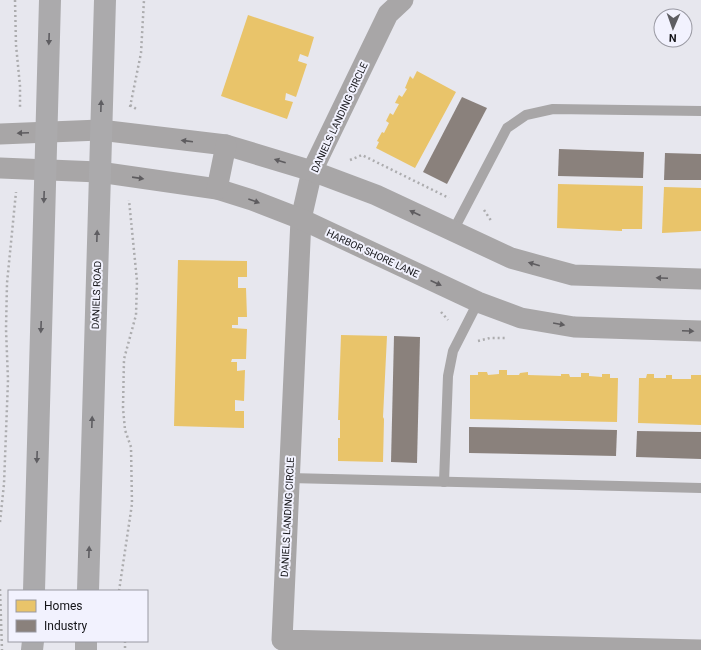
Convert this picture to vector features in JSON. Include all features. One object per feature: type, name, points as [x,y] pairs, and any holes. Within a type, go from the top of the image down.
[{"type":"main road","points":[[34,590],[50,0]]},
{"type":"main road","name":"DANIELS ROAD","points":[[88,590],[100,130],[105,0]]},
{"type":"street","name":"DANIELS LANDING CIRCLE","points":[[403,0],[388,14],[312,171],[301,219],[282,645],[701,650]]},
{"type":"street","points":[[9,133],[100,130],[226,145],[312,171],[376,195],[511,258],[573,276],[701,279]]},
{"type":"street","points":[[217,189],[226,145]]},
{"type":"street","name":"HARBOR SHORE LANE","points":[[9,168],[99,172],[217,189],[252,200],[301,219],[478,302],[521,318],[574,327],[701,331]]},
{"type":"lane","points":[[453,230],[507,128],[526,115],[553,108],[701,111]]},
{"type":"lane","points":[[444,482],[448,376],[453,351],[478,302]]},
{"type":"lane","points":[[289,478],[701,488]]},
{"type":"path","points":[[9,133],[20,86],[16,45],[15,0]]},
{"type":"path","points":[[130,134],[130,105],[141,53],[144,0]]},
{"type":"path","points":[[0,522],[4,484],[8,380],[6,329],[7,283],[14,223],[9,168]]},
{"type":"path","points":[[119,590],[132,504],[131,447],[125,430],[123,408],[124,359],[136,315],[137,281],[130,203],[130,176]]},
{"type":"path","points":[[0,589],[2,650]]},
{"type":"building: Homes","points":[[248,15],[314,37],[308,57],[300,54],[298,61],[307,64],[296,97],[286,93],[285,100],[293,102],[287,119],[221,96]]},
{"type":"building: Homes","points":[[417,71],[456,92],[415,168],[376,148],[379,142],[377,141],[382,132],[384,133],[389,123],[386,121],[390,113],[393,115],[399,104],[395,103],[399,95],[402,97],[407,89],[405,88],[410,76],[413,79]]},
{"type":"building: Homes","points":[[558,184],[643,186],[642,229],[622,229],[622,231],[557,228]]},
{"type":"building: Homes","points":[[664,187],[701,188],[701,231],[662,233]]},
{"type":"building: Homes","points":[[178,260],[247,261],[247,277],[238,277],[238,288],[246,288],[247,317],[238,317],[238,325],[232,325],[232,328],[247,329],[246,359],[232,359],[231,362],[237,362],[237,371],[245,370],[244,401],[235,400],[235,411],[244,411],[244,428],[174,426]]},
{"type":"building: Homes","points":[[341,335],[387,336],[383,417],[383,462],[338,461],[338,438],[340,438],[340,420],[338,420]]},
{"type":"building: Homes","points":[[499,370],[507,370],[507,375],[519,375],[520,373],[528,372],[528,375],[561,376],[561,374],[569,374],[570,377],[581,377],[581,373],[589,373],[589,376],[602,377],[602,374],[610,374],[610,378],[618,378],[617,422],[470,419],[470,375],[478,375],[478,372],[487,372],[488,375],[499,374]]},
{"type":"building: Homes","points":[[647,374],[654,374],[654,378],[666,378],[666,375],[672,375],[672,379],[691,379],[691,375],[701,375],[701,425],[638,423],[639,378],[646,378]]},
{"type":"building: Industry","points":[[462,97],[487,108],[447,184],[423,172]]},
{"type":"building: Industry","points":[[559,149],[644,152],[643,178],[558,176]]},
{"type":"building: Industry","points":[[665,153],[701,154],[701,180],[664,180]]},
{"type":"building: Industry","points":[[394,336],[420,337],[417,463],[391,462]]},
{"type":"building: Industry","points":[[469,427],[617,430],[616,456],[469,453]]},
{"type":"building: Industry","points":[[637,431],[701,432],[701,459],[636,457]]}]
